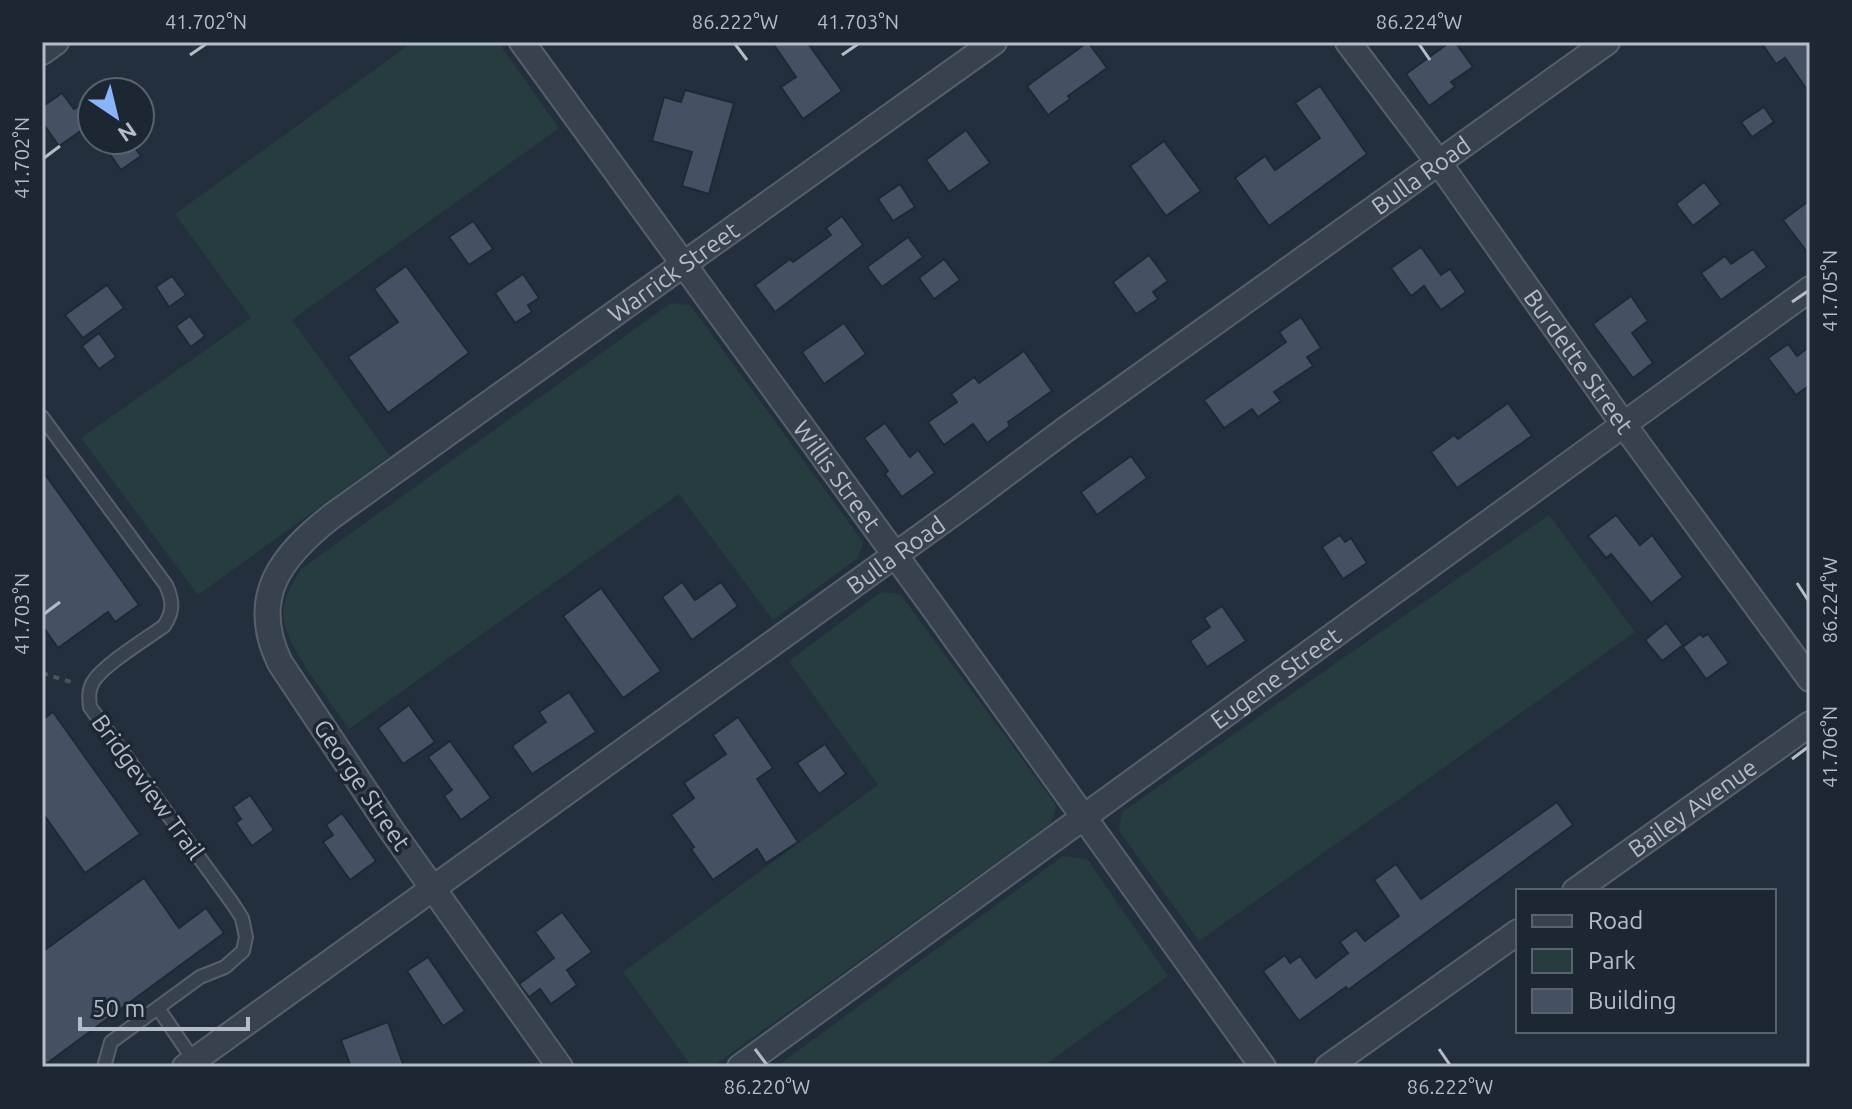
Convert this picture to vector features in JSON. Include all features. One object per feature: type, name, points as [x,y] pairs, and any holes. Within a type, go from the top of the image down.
[{"type":"street","points":[[42,52],[56,42]]},
{"type":"street","name":"Willis Street","points":[[522,42],[1263,1067]]},
{"type":"street","name":"Warrick Street","points":[[352,502],[994,42]]},
{"type":"street","name":"Burdette Street","points":[[1348,42],[1439,163],[1624,425],[1810,679]]},
{"type":"street","name":"Bulla Road","points":[[189,1064],[1607,42]]},
{"type":"street","name":"Eugene Street","points":[[740,1067],[1810,289]]},
{"type":"street","name":"George Street","points":[[352,502],[304,538],[286,558],[273,581],[268,606],[272,647],[392,831],[560,1067]]},
{"type":"street","name":"Bailey Avenue","points":[[1578,889],[1810,724]]},
{"type":"street","points":[[1328,1067],[1516,933]]},
{"type":"lane","name":"Bridgeview Trail","points":[[42,417],[166,585],[172,601],[171,616],[164,626],[102,672],[93,683],[88,696],[90,707],[233,904],[242,918],[246,937],[243,951],[225,967],[200,977],[158,1008]]},
{"type":"lane","points":[[104,1067],[111,1042],[158,1008],[189,1064]]},
{"type":"path","points":[[42,673],[56,675],[90,691]]},
{"type":"green space","points":[[413,42],[498,42],[559,128],[292,320],[390,456],[198,595],[81,438],[251,318],[175,214]]},
{"type":"green space","points":[[671,303],[690,305],[863,542],[858,558],[773,620],[679,494],[349,729],[300,657],[285,627],[285,603],[301,569]]},
{"type":"green space","points":[[1549,515],[1635,632],[1199,941],[1119,831],[1122,812]]},
{"type":"green space","points":[[881,592],[900,594],[1056,805],[1051,823],[712,1067],[692,1067],[623,972],[878,785],[789,661]]},
{"type":"green space","points":[[1063,856],[1087,859],[1168,976],[1042,1067],[776,1067]]},
{"type":"building","points":[[772,42],[807,42],[842,91],[803,119],[781,87],[796,77]]},
{"type":"building","points":[[1088,42],[1107,68],[1048,115],[1027,86]]},
{"type":"building","points":[[1450,42],[1455,42],[1473,67],[1451,82],[1455,87],[1429,106],[1406,74]]},
{"type":"building","points":[[1761,42],[1810,42],[1810,94],[1785,58],[1776,64]]},
{"type":"building","points":[[1320,86],[1367,154],[1269,226],[1235,178],[1265,156],[1275,170],[1320,138],[1295,103]]},
{"type":"building","points":[[685,90],[734,103],[709,194],[682,186],[692,152],[652,141],[664,97],[681,102]]},
{"type":"building","points":[[62,93],[74,109],[76,108],[76,134],[59,146],[42,122],[42,107]]},
{"type":"building","points":[[1764,107],[1774,122],[1752,137],[1741,122]]},
{"type":"building","points":[[966,130],[990,163],[949,192],[926,160]]},
{"type":"building","points":[[1164,141],[1201,191],[1166,216],[1130,166]]},
{"type":"building","points":[[111,156],[141,156],[121,170]]},
{"type":"building","points":[[1704,182],[1721,204],[1693,226],[1676,204]]},
{"type":"building","points":[[900,184],[915,207],[893,221],[878,199]]},
{"type":"building","points":[[1810,200],[1810,256],[1783,220]]},
{"type":"building","points":[[842,216],[863,245],[775,312],[755,285],[790,259],[793,262],[831,235],[826,228]]},
{"type":"building","points":[[473,221],[493,249],[469,265],[449,237]]},
{"type":"building","points":[[908,237],[923,257],[882,287],[867,267]]},
{"type":"building","points":[[1421,247],[1441,275],[1450,269],[1466,292],[1441,310],[1424,286],[1411,296],[1391,268]]},
{"type":"building","points":[[1753,249],[1767,267],[1721,300],[1701,273],[1725,256],[1731,264]]},
{"type":"building","points":[[1149,255],[1168,281],[1153,292],[1158,299],[1136,314],[1113,282]]},
{"type":"building","points":[[944,259],[960,280],[934,299],[919,278]]},
{"type":"building","points":[[406,266],[469,353],[388,413],[348,357],[398,322],[374,289]]},
{"type":"building","points":[[523,274],[539,298],[528,305],[532,312],[515,323],[495,293]]},
{"type":"building","points":[[172,276],[186,295],[169,307],[156,287]]},
{"type":"building","points":[[107,285],[124,308],[83,338],[65,315]]},
{"type":"building","points":[[1631,296],[1648,321],[1632,333],[1653,363],[1633,378],[1593,324]]},
{"type":"building","points":[[190,316],[205,336],[191,347],[176,326]]},
{"type":"building","points":[[1301,317],[1321,348],[1307,357],[1313,366],[1274,392],[1281,401],[1258,417],[1252,409],[1224,428],[1204,400],[1286,342],[1279,332]]},
{"type":"building","points":[[844,323],[866,354],[824,384],[802,352]]},
{"type":"building","points":[[99,333],[116,357],[99,369],[82,346]]},
{"type":"building","points":[[1788,344],[1797,356],[1810,346],[1810,385],[1796,395],[1768,358]]},
{"type":"building","points":[[1024,351],[1052,391],[1008,422],[1010,426],[987,443],[973,424],[944,445],[928,422],[957,402],[951,394],[974,377],[979,383]]},
{"type":"building","points":[[1508,403],[1532,436],[1457,488],[1431,452],[1454,435],[1458,439]]},
{"type":"building","points":[[885,423],[910,457],[918,450],[935,473],[902,497],[864,438]]},
{"type":"building","points":[[1131,456],[1147,478],[1097,515],[1081,492]]},
{"type":"building","points":[[42,470],[139,605],[115,622],[108,612],[58,648],[42,625]]},
{"type":"building","points":[[1616,515],[1640,545],[1652,535],[1683,577],[1651,603],[1611,554],[1606,558],[1588,536]]},
{"type":"building","points":[[1340,535],[1345,542],[1351,538],[1367,563],[1343,579],[1322,547]]},
{"type":"building","points":[[682,582],[695,600],[721,582],[738,606],[692,640],[662,597]]},
{"type":"building","points":[[601,588],[661,671],[623,698],[563,616]]},
{"type":"building","points":[[1222,606],[1246,641],[1207,667],[1190,641],[1210,627],[1204,618]]},
{"type":"building","points":[[1666,623],[1683,645],[1662,661],[1645,640]]},
{"type":"building","points":[[1700,634],[1703,637],[1708,634],[1729,663],[1706,679],[1683,647]]},
{"type":"building","points":[[569,692],[596,732],[532,774],[512,746],[546,722],[539,712]]},
{"type":"building","points":[[409,705],[435,742],[403,764],[378,728]]},
{"type":"building","points":[[53,712],[140,834],[85,873],[42,812],[42,720]]},
{"type":"building","points":[[738,717],[773,768],[757,779],[798,842],[766,863],[757,849],[713,880],[671,815],[694,798],[684,783],[726,754],[713,735]]},
{"type":"building","points":[[450,741],[491,798],[461,820],[444,796],[452,790],[428,757]]},
{"type":"building","points":[[825,744],[846,774],[819,794],[797,763]]},
{"type":"building","points":[[250,795],[274,830],[252,846],[236,823],[241,819],[233,807]]},
{"type":"building","points":[[1557,802],[1573,825],[1348,990],[1346,987],[1299,1021],[1263,971],[1285,955],[1290,963],[1300,956],[1316,978],[1348,953],[1340,942],[1356,930],[1365,941],[1399,916],[1374,880],[1396,864],[1421,899]]},
{"type":"building","points":[[342,813],[376,861],[350,880],[323,842],[333,835],[326,825]]},
{"type":"building","points":[[144,878],[179,928],[206,908],[224,933],[42,1067],[42,952]]},
{"type":"building","points":[[562,912],[592,952],[567,970],[577,985],[551,1004],[540,989],[529,997],[519,984],[554,958],[535,932]]},
{"type":"building","points":[[428,957],[465,1011],[443,1026],[407,971]]},
{"type":"building","points":[[388,1022],[404,1067],[351,1067],[341,1040]]}]
